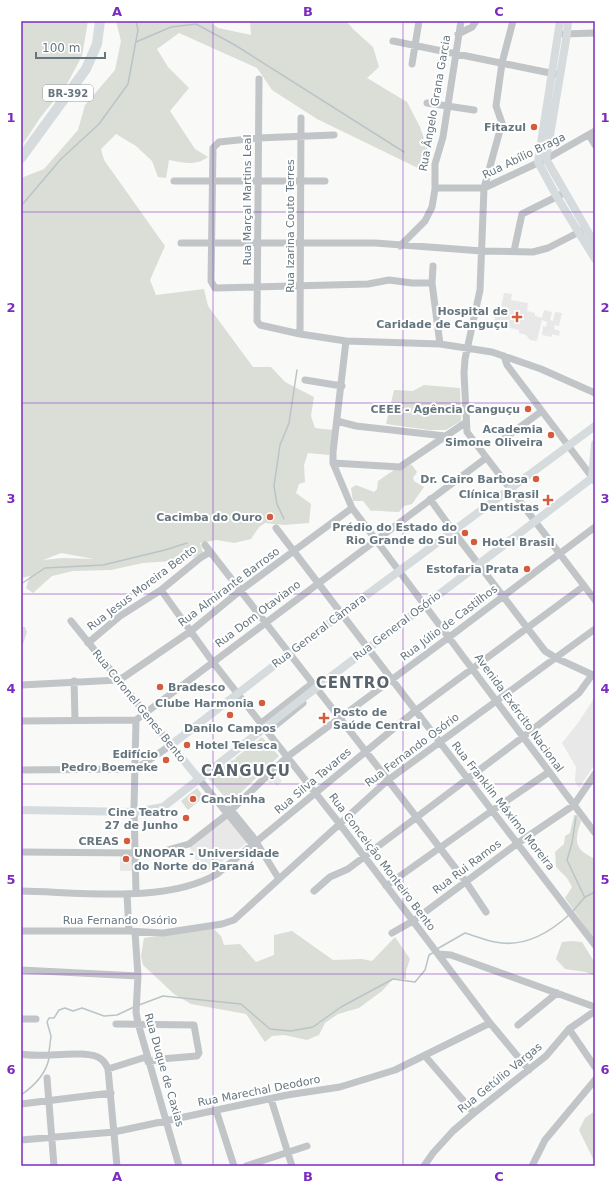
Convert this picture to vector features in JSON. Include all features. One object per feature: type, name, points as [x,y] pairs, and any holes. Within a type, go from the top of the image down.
[{"type":"highway","name":"BR-392","points":[[21,158],[86,69],[97,44],[100,21]]},
{"type":"main road","points":[[560,21],[564,34]]},
{"type":"main road","points":[[568,21],[556,75],[547,132],[546,159],[564,193],[595,244]]},
{"type":"main road","points":[[547,132],[538,162],[578,233],[594,256]]},
{"type":"main road","name":"Rua General Câmara","points":[[170,745],[341,614],[595,426]]},
{"type":"main road","points":[[594,478],[595,444]]},
{"type":"main road","name":"Rua General Osório","points":[[21,810],[137,810],[163,807],[314,688],[594,478]]},
{"type":"main road","name":"Rua Coronel Genes Bento","points":[[170,745],[199,779]]},
{"type":"main road","name":"Rua General Osório","points":[[21,807],[137,810]]},
{"type":"street","points":[[412,64],[419,21]]},
{"type":"street","name":"Rua Ângelo Grana Garcia","points":[[400,246],[425,221],[432,207],[435,188],[435,164],[441,144],[448,106],[461,21]]},
{"type":"street","points":[[458,34],[472,27],[476,21]]},
{"type":"street","points":[[512,21],[502,63],[496,106],[502,122],[484,188],[480,290],[464,373],[465,423],[467,432],[509,490],[595,600]]},
{"type":"street","points":[[564,34],[595,34]]},
{"type":"street","points":[[393,41],[556,75]]},
{"type":"street","name":"Rua Marçal Martins Leal","points":[[259,79],[257,321],[264,327],[300,334]]},
{"type":"street","points":[[427,103],[474,110]]},
{"type":"street","name":"Rua Izarina Couto Terres","points":[[300,334],[302,287],[301,118]]},
{"type":"street","points":[[592,133],[595,145]]},
{"type":"street","name":"Rua Abílio Braga","points":[[435,188],[484,188],[546,159],[592,133]]},
{"type":"street","points":[[334,135],[258,138],[219,142],[213,148],[212,285],[215,288],[257,288],[368,284],[389,280],[432,283]]},
{"type":"street","points":[[174,182],[325,181]]},
{"type":"street","points":[[514,251],[522,214],[564,193]]},
{"type":"street","points":[[181,243],[375,243],[482,251],[542,250],[586,228]]},
{"type":"street","points":[[433,266],[432,283],[440,344]]},
{"type":"street","points":[[300,334],[346,341],[440,344],[468,348],[504,356],[541,369],[595,393]]},
{"type":"street","points":[[346,341],[333,463],[400,467],[465,423]]},
{"type":"street","points":[[504,356],[507,365],[567,446],[594,478]]},
{"type":"street","points":[[305,380],[342,386]]},
{"type":"street","points":[[502,440],[542,411]]},
{"type":"street","points":[[337,421],[356,426],[445,436]]},
{"type":"street","name":"Rua Dom Otaviano","points":[[136,720],[212,661],[486,458]]},
{"type":"street","name":"Avenida Exército Nacional","points":[[333,463],[352,508],[595,833]]},
{"type":"street","points":[[314,892],[330,877],[348,869],[523,737],[579,692],[594,675],[556,658],[545,651],[430,499]]},
{"type":"street","name":"Rua Almirante Barroso","points":[[118,680],[132,673],[192,631],[241,590],[352,508]]},
{"type":"street","name":"Rua Júlio de Castilhos","points":[[21,852],[136,853],[160,852],[184,846],[229,812],[287,757],[449,638],[595,527]]},
{"type":"street","name":"Rua Franklin Máximo Moreira","points":[[276,528],[595,945]]},
{"type":"street","points":[[205,545],[290,654],[314,688],[340,718],[440,847],[486,912]]},
{"type":"street","name":"Rua Jesus Moreira Bento","points":[[88,643],[120,616],[161,590],[200,558],[210,552]]},
{"type":"street","name":"Rua Silva Tavares","points":[[21,891],[127,894],[172,890],[208,879],[256,846],[365,751],[415,711],[584,586]]},
{"type":"street","name":"Rua Conceição Monteiro Bento","points":[[161,590],[237,694],[266,726],[287,757],[339,823],[490,1023],[529,1070]]},
{"type":"street","name":"Rua Coronel Genes Bento","points":[[71,622],[170,745]]},
{"type":"street","name":"Rua Fernando Osório","points":[[21,931],[132,931],[163,933],[183,931],[234,920],[388,780],[439,742],[497,702],[595,629]]},
{"type":"street","points":[[21,685],[74,681],[118,680]]},
{"type":"street","points":[[74,681],[75,720]]},
{"type":"street","points":[[21,721],[136,720],[136,893]]},
{"type":"street","name":"Rua General Câmara","points":[[136,769],[170,745]]},
{"type":"street","points":[[21,770],[136,769]]},
{"type":"street","points":[[386,886],[549,772]]},
{"type":"street","points":[[574,805],[595,774]]},
{"type":"street","name":"Rua Coronel Genes Bento","points":[[199,779],[241,826],[279,879]]},
{"type":"street","name":"Rua Rui Ramos","points":[[392,932],[413,921],[574,805]]},
{"type":"street","name":"Rua Duque de Caxias","points":[[127,894],[138,976],[136,999],[138,1023],[147,1059],[179,1166]]},
{"type":"street","points":[[438,953],[451,955],[595,1007]]},
{"type":"street","points":[[21,970],[138,976]]},
{"type":"street","points":[[518,1025],[557,993]]},
{"type":"street","name":"Rua Getúlio Vargas","points":[[424,1166],[433,1153],[453,1132],[474,1113],[546,1056],[568,1029],[595,1011]]},
{"type":"street","points":[[21,1019],[36,1019]]},
{"type":"street","name":"Rua Marechal Deodoro","points":[[21,1140],[114,1132],[167,1122],[216,1110],[346,1085],[395,1070],[490,1023]]},
{"type":"street","points":[[108,1070],[147,1059],[197,1056],[199,1053],[195,1027],[192,1024],[116,1024]]},
{"type":"street","points":[[568,1029],[595,1067]]},
{"type":"street","points":[[21,1054],[40,1056],[88,1055],[102,1060],[108,1070],[111,1093],[117,1166],[113,1166]]},
{"type":"street","points":[[425,1056],[474,1113]]},
{"type":"street","points":[[47,1078],[54,1166]]},
{"type":"street","points":[[532,1166],[545,1140],[595,1080]]},
{"type":"street","points":[[21,1104],[111,1093]]},
{"type":"street","points":[[271,1099],[292,1166]]},
{"type":"street","points":[[216,1110],[234,1166]]},
{"type":"street","points":[[246,1166],[307,1146]]},
{"type":"shaded area","points":[[21,21],[88,21],[82,56],[67,84],[40,118],[21,147]]},
{"type":"shaded area","points":[[116,21],[209,21],[218,28],[251,35],[250,21],[346,21],[373,47],[379,67],[367,78],[407,102],[420,127],[429,153],[422,170],[317,119],[272,90],[257,68],[179,33],[157,49],[168,67],[189,88],[170,111],[195,149],[208,157],[194,163],[169,160],[166,178],[158,177],[152,161],[136,146],[116,134],[101,149],[104,160],[165,246],[150,280],[156,295],[204,289],[208,306],[253,367],[271,367],[285,382],[314,397],[311,416],[315,428],[333,430],[329,455],[308,453],[304,465],[305,482],[299,484],[296,493],[311,504],[309,523],[284,525],[265,523],[259,527],[251,539],[234,543],[217,540],[200,543],[203,553],[187,560],[143,563],[111,570],[73,571],[52,576],[33,593],[26,588],[30,576],[21,578],[21,178],[44,169],[78,130],[85,105],[115,70],[121,41]],"holes":[[[61,553],[94,559],[63,558],[43,560]]]},
{"type":"shaded area","name":"Hospital de Caridade de Canguçu","points":[[504,293],[512,294],[511,300],[528,303],[527,311],[535,313],[535,316],[542,318],[544,310],[552,312],[550,320],[553,321],[555,312],[562,313],[559,326],[555,325],[554,329],[560,331],[559,336],[552,334],[552,337],[542,335],[543,326],[546,327],[547,322],[542,320],[537,341],[530,340],[526,335],[519,333],[519,330],[501,326],[500,329],[493,328],[496,312],[500,312]]},
{"type":"shaded area","points":[[424,385],[460,388],[461,421],[446,430],[429,430],[386,424],[394,390],[413,391]]},
{"type":"shaded area","points":[[408,464],[412,465],[417,472],[413,478],[414,481],[424,487],[412,504],[404,506],[399,512],[371,511],[363,501],[353,501],[351,488],[356,485],[374,492],[377,489],[378,481],[395,469]]},
{"type":"shaded area","points":[[21,627],[25,627],[27,632],[23,644],[21,644]]},
{"type":"shaded area","points":[[595,697],[595,764],[579,788],[575,781],[576,767],[562,743],[578,723]]},
{"type":"shaded area","points":[[262,737],[279,756],[230,803],[208,778],[232,760],[234,761],[233,759],[236,760],[235,758]]},
{"type":"shaded area","points":[[278,768],[282,773],[278,777],[282,781],[277,786],[273,782],[271,784],[266,780]]},
{"type":"shaded area","name":"Canchinha","points":[[197,788],[204,797],[188,810],[181,801]]},
{"type":"shaded area","points":[[574,815],[577,815],[581,821],[577,838],[579,847],[586,854],[593,858],[595,857],[595,940],[565,898],[572,887],[567,878],[556,867],[555,852],[564,844],[565,836],[570,833]]},
{"type":"shaded area","points":[[226,818],[247,843],[216,866],[202,873],[189,846]]},
{"type":"shaded area","name":"UNOPAR - Universidade do Norte do Paraná","points":[[120,855],[132,855],[132,871],[120,871]]},
{"type":"shaded area","points":[[212,927],[221,936],[224,945],[240,944],[256,962],[274,955],[274,935],[292,931],[333,960],[362,959],[372,961],[395,937],[410,959],[406,971],[406,979],[393,979],[382,991],[359,1008],[338,1014],[325,1023],[319,1035],[307,1040],[284,1035],[272,1036],[265,1042],[246,1014],[191,1004],[174,994],[143,965],[141,956],[144,938]]},
{"type":"shaded area","points":[[562,942],[582,942],[595,963],[595,976],[586,972],[565,969],[556,959]]},
{"type":"shaded area","points":[[595,1111],[595,1163],[579,1130],[585,1118]]},
{"type":"waterway","points":[[21,206],[61,159],[99,124],[128,84],[138,30],[136,21]]},
{"type":"waterway","points":[[136,42],[171,27],[196,24],[235,45],[404,152]]},
{"type":"waterway","points":[[284,519],[277,504],[274,486],[280,445],[289,423],[297,370]]},
{"type":"waterway","points":[[21,584],[45,568],[103,565],[187,543]]},
{"type":"waterway","points":[[576,817],[572,843],[567,860],[584,896]]},
{"type":"waterway","points":[[573,911],[585,897],[595,892]]},
{"type":"waterway","points":[[437,949],[465,933],[495,942],[516,943],[525,941],[535,938],[553,928],[569,915]]},
{"type":"waterway","points":[[139,1005],[163,996],[241,1004],[270,1029],[291,1031],[313,1027],[341,1007],[393,979],[415,982],[425,970],[429,955],[434,952]]},
{"type":"waterway","points":[[49,1052],[51,1036],[47,1022],[49,1018],[54,1018],[59,1010],[65,1008],[73,1011],[82,1008],[104,1016],[117,1015],[134,1007]]},
{"type":"waterway","points":[[21,1095],[39,1080],[45,1070],[49,1058]]},
{"type":"place","name":"Fitazul","points":[[534,127]]},
{"type":"place","name":"Hospital de Caridade de Canguçu","points":[[517,317]]},
{"type":"place","name":"CEEE - Agência Canguçu","points":[[528,409]]},
{"type":"place","name":"Academia Simone Oliveira","points":[[551,435]]},
{"type":"place","name":"Dr. Cairo Barbosa","points":[[536,479]]},
{"type":"place","name":"Clínica Brasil Dentistas","points":[[548,500]]},
{"type":"place","name":"Cacimba do Ouro","points":[[270,517]]},
{"type":"place","name":"Prédio do Estado do Rio Grande do Sul","points":[[465,533]]},
{"type":"place","name":"Hotel Brasil","points":[[474,542]]},
{"type":"place","name":"Estofaria Prata","points":[[527,569]]},
{"type":"place","name":"Bradesco","points":[[160,687]]},
{"type":"place","name":"Clube Harmonia","points":[[262,703]]},
{"type":"place","name":"Danilo Campos","points":[[230,715]]},
{"type":"place","name":"Posto de Saúde Central","points":[[324,718]]},
{"type":"place","name":"Hotel Telesca","points":[[187,745]]},
{"type":"place","name":"Edifício Pedro Boemeke","points":[[166,760]]},
{"type":"place","name":"Canchinha","points":[[193,799]]},
{"type":"place","name":"Cine Teatro 27 de Junho","points":[[186,818]]},
{"type":"place","name":"CREAS","points":[[127,841]]},
{"type":"place","name":"UNOPAR - Universidade do Norte do Paraná","points":[[126,859]]},
{"type":"district","name":"CENTRO","points":[[353,683]]},
{"type":"district","name":"CANGUÇU","points":[[246,771]]}]
